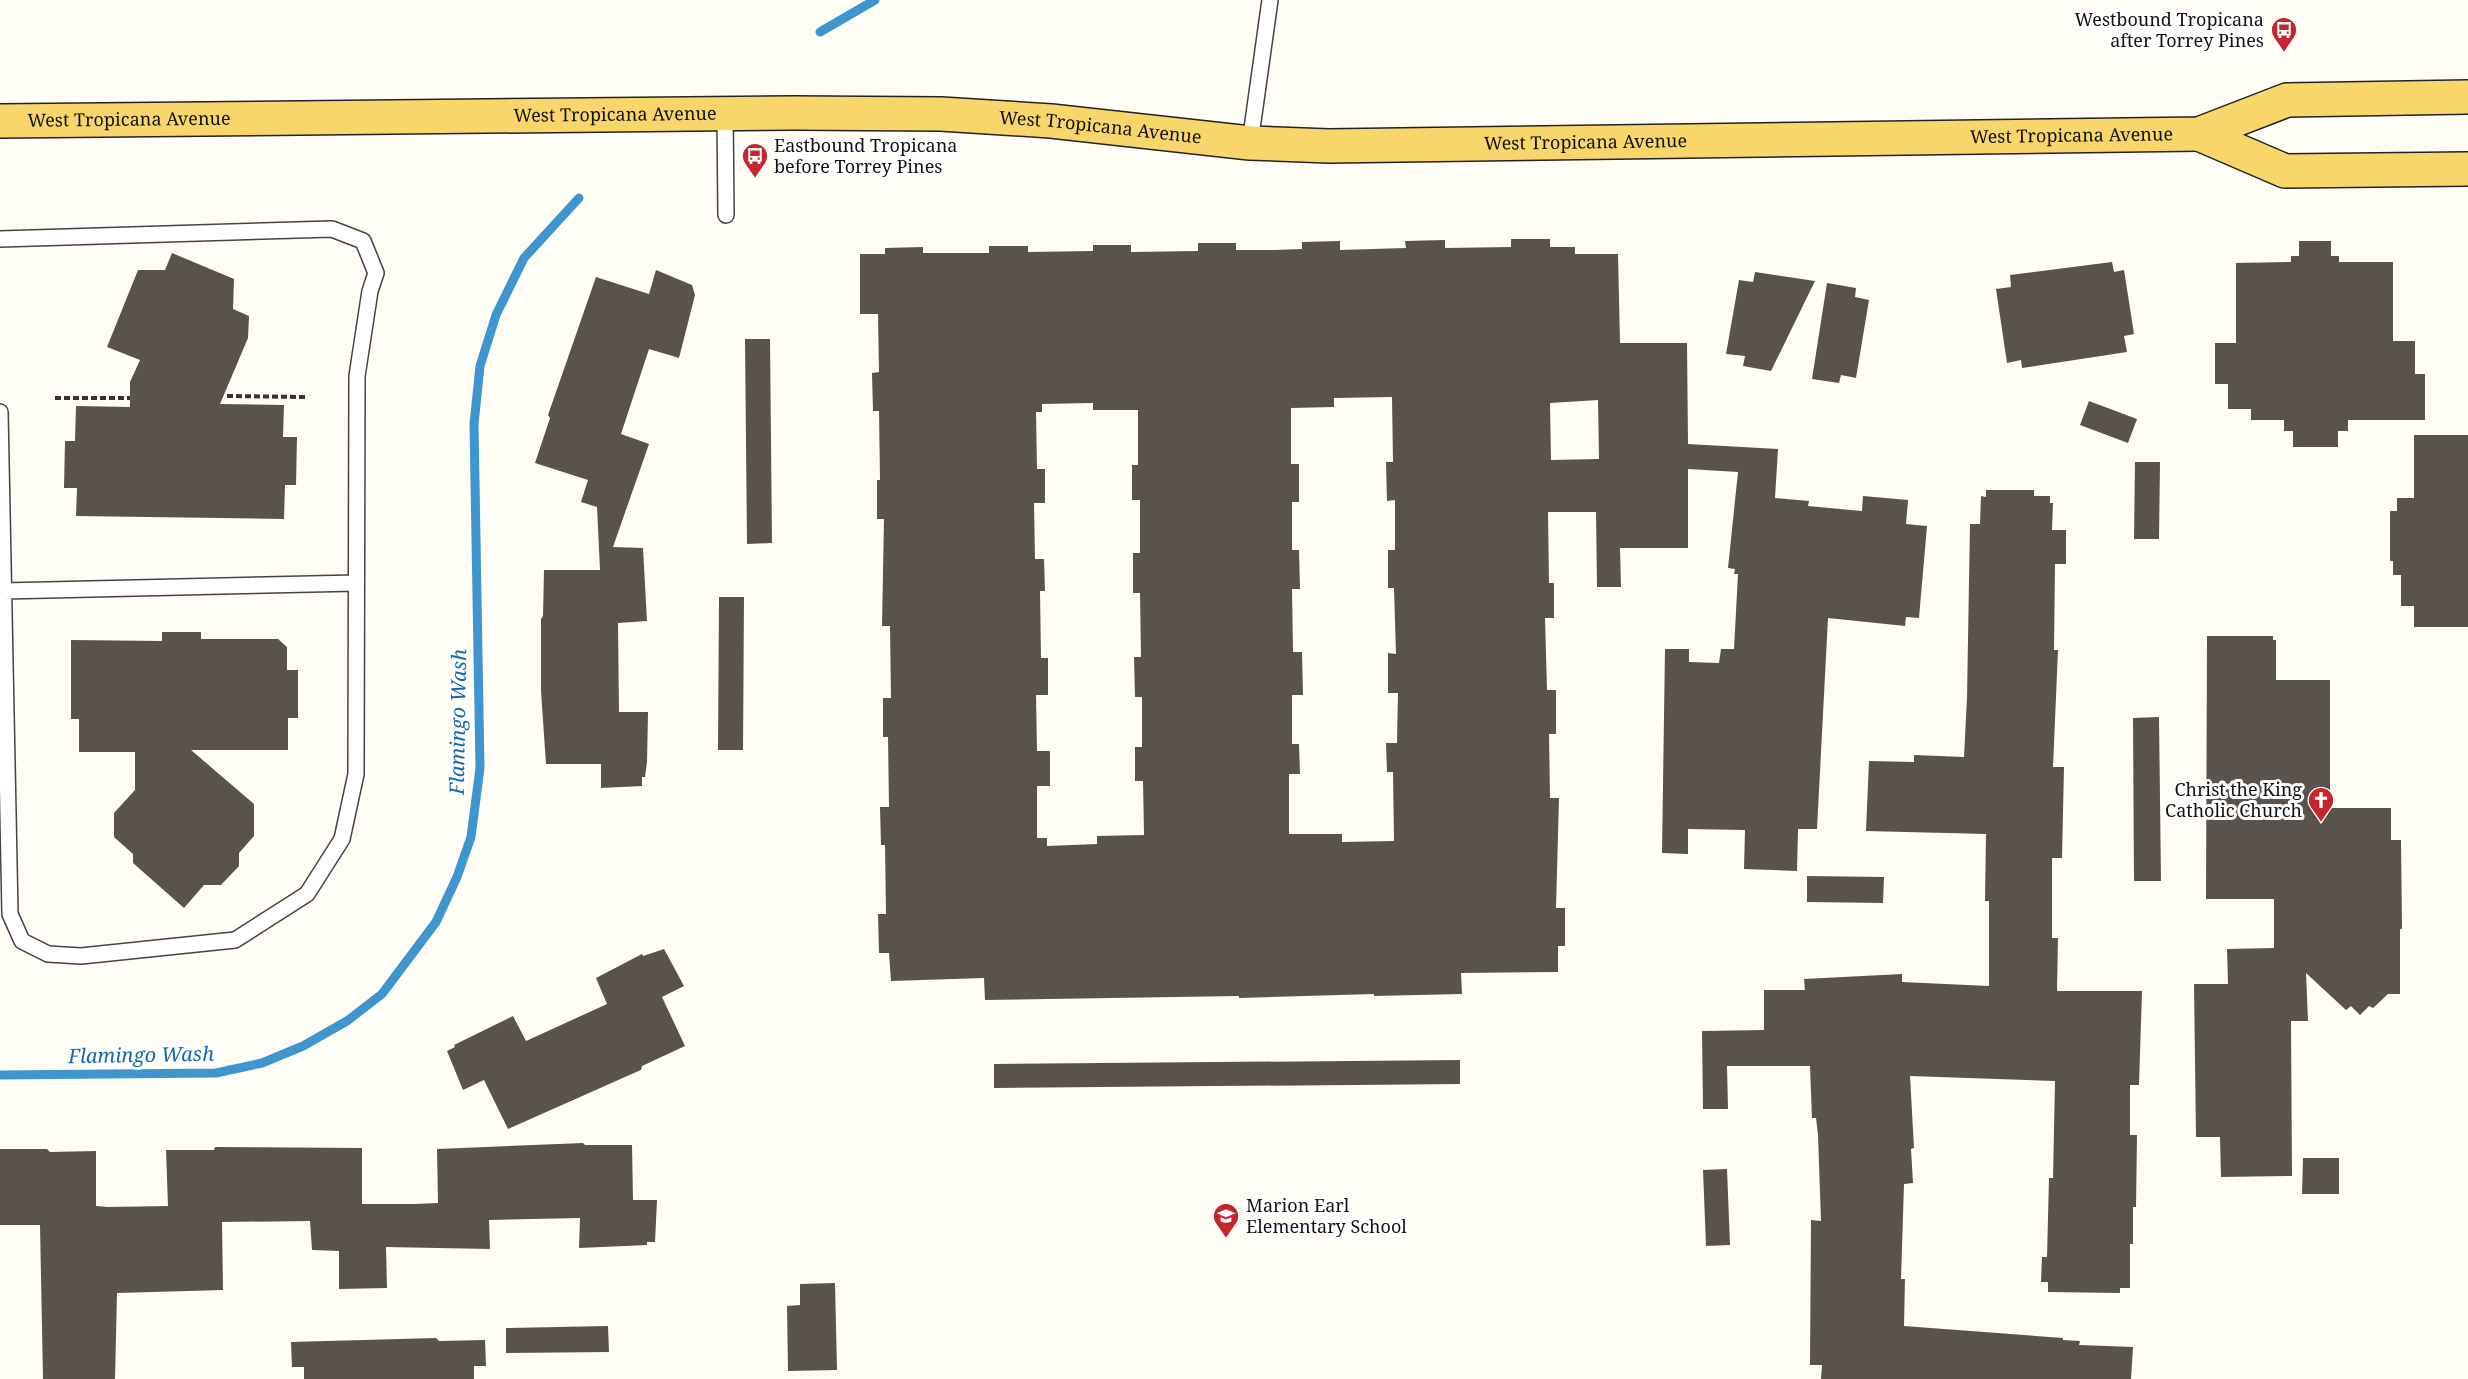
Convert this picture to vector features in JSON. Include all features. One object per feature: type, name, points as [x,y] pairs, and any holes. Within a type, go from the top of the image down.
[{"type":"main road","name":"West Tropicana Avenue","points":[[0,121],[725,113],[941,114],[1051,122],[1250,143],[1329,146],[2199,134],[2287,100],[2468,97]]},
{"type":"main road","name":"West Tropicana Avenue","points":[[2199,134],[2285,171],[2468,169]]},
{"type":"lane","points":[[1250,143],[1270,0]]},
{"type":"lane","points":[[725,113],[726,215]]},
{"type":"lane","points":[[0,239],[332,229],[363,241],[376,273],[370,291],[357,376],[356,774],[342,838],[307,894],[235,940],[81,956],[48,954],[22,941],[9,914],[0,412]]},
{"type":"lane","points":[[3,591],[356,583]]},
{"type":"path","points":[[227,396],[305,397]]},
{"type":"path","points":[[56,398],[130,398]]},
{"type":"building","points":[[1511,239],[1550,239],[1550,247],[1575,247],[1575,254],[1618,254],[1620,343],[1687,343],[1688,444],[1778,449],[1775,498],[1809,501],[1808,506],[1862,511],[1863,496],[1908,500],[1906,524],[1927,526],[1919,618],[1906,617],[1905,626],[1828,618],[1817,829],[1798,829],[1797,871],[1744,869],[1745,830],[1688,829],[1688,854],[1662,853],[1665,649],[1689,649],[1689,662],[1719,663],[1721,649],[1734,649],[1738,574],[1734,574],[1735,569],[1728,568],[1738,472],[1688,469],[1688,548],[1620,548],[1621,587],[1597,587],[1596,512],[1548,512],[1549,583],[1554,583],[1554,618],[1545,618],[1547,690],[1556,690],[1556,734],[1549,734],[1550,798],[1559,798],[1556,908],[1565,908],[1565,946],[1558,946],[1558,972],[1461,973],[1462,994],[1239,998],[1239,996],[985,1000],[984,978],[891,981],[889,953],[879,953],[878,914],[886,914],[885,845],[881,845],[880,807],[889,807],[888,737],[883,737],[883,698],[891,698],[890,626],[882,626],[884,519],[877,519],[877,480],[880,480],[879,411],[873,411],[872,373],[879,372],[878,314],[860,314],[860,254],[885,254],[885,248],[923,247],[923,253],[989,253],[989,246],[1028,246],[1028,252],[1093,251],[1093,245],[1131,245],[1131,252],[1198,251],[1198,243],[1236,243],[1236,250],[1274,250],[1302,249],[1302,242],[1340,241],[1340,250],[1406,248],[1405,241],[1445,240],[1445,248],[1511,247]],"holes":[[[1392,397],[1393,462],[1386,462],[1387,501],[1395,500],[1395,550],[1388,550],[1388,588],[1394,588],[1396,654],[1388,653],[1388,693],[1398,693],[1397,743],[1386,743],[1387,772],[1393,772],[1394,841],[1342,842],[1342,834],[1289,834],[1289,774],[1300,774],[1299,744],[1292,744],[1292,695],[1303,695],[1302,652],[1293,652],[1292,589],[1300,589],[1299,550],[1292,550],[1292,502],[1299,502],[1299,464],[1291,464],[1291,408],[1334,407],[1334,398]],[[1598,400],[1599,459],[1551,460],[1550,403]],[[1093,403],[1093,410],[1138,410],[1138,465],[1132,465],[1132,500],[1140,500],[1140,553],[1133,553],[1133,593],[1140,593],[1141,657],[1134,657],[1135,697],[1142,697],[1142,747],[1135,747],[1135,781],[1143,781],[1144,835],[1097,836],[1097,844],[1047,846],[1047,838],[1037,838],[1037,786],[1050,786],[1050,751],[1037,751],[1036,695],[1048,695],[1048,658],[1041,658],[1040,591],[1045,591],[1044,559],[1035,559],[1034,503],[1045,503],[1045,469],[1037,469],[1036,412],[1042,412],[1042,404]]]},
{"type":"building","points":[[2299,241],[2331,241],[2331,256],[2339,256],[2339,262],[2393,262],[2393,341],[2415,341],[2415,374],[2425,374],[2425,420],[2348,420],[2348,431],[2338,431],[2338,447],[2293,447],[2293,431],[2284,431],[2284,420],[2251,420],[2251,409],[2228,409],[2228,384],[2215,384],[2215,343],[2236,343],[2236,263],[2291,262],[2291,256],[2299,256]]},
{"type":"building","points":[[172,253],[234,279],[233,309],[249,316],[248,338],[220,404],[284,405],[283,437],[297,437],[296,485],[285,485],[284,519],[76,516],[77,488],[64,488],[65,441],[75,441],[76,406],[130,407],[130,382],[140,360],[107,347],[138,270],[165,270]]},
{"type":"building","points":[[2112,262],[2114,272],[2124,270],[2134,334],[2124,336],[2127,352],[2022,368],[2021,360],[2007,363],[1996,289],[2011,287],[2010,275]]},
{"type":"building","points":[[656,270],[692,285],[695,295],[679,358],[649,349],[621,434],[649,444],[613,547],[643,548],[647,621],[618,623],[619,712],[648,712],[647,762],[645,777],[642,777],[642,786],[601,788],[601,764],[546,764],[541,691],[544,570],[600,570],[597,507],[581,502],[588,480],[535,463],[550,418],[548,415],[596,277],[649,294]]},
{"type":"building","points":[[1755,272],[1815,281],[1771,371],[1743,366],[1745,356],[1726,354],[1739,280],[1753,282]]},
{"type":"building","points":[[1827,283],[1856,288],[1855,297],[1869,300],[1856,378],[1841,375],[1839,383],[1812,379]]},
{"type":"building","points":[[745,339],[770,339],[772,543],[747,544]]},
{"type":"building","points":[[2089,401],[2137,419],[2128,443],[2080,425]]},
{"type":"building","points":[[2414,435],[2468,435],[2468,627],[2414,627],[2414,606],[2401,606],[2401,575],[2393,575],[2393,561],[2390,561],[2390,511],[2397,511],[2397,498],[2414,498]]},
{"type":"building","points":[[2135,462],[2160,462],[2159,539],[2134,539]]},
{"type":"building","points":[[1986,490],[2034,490],[2034,496],[2050,496],[2050,503],[2053,503],[2052,530],[2066,530],[2066,564],[2055,564],[2054,650],[2058,650],[2053,767],[2064,767],[2062,858],[2052,858],[2052,938],[2058,938],[2057,991],[2142,991],[2139,1085],[2130,1085],[2130,1135],[2137,1135],[2136,1207],[2133,1207],[2133,1244],[2130,1244],[2130,1288],[2120,1288],[2120,1293],[2048,1292],[2048,1282],[2041,1282],[2042,1257],[2047,1257],[2049,1178],[2053,1178],[2055,1081],[1910,1076],[1914,1148],[1911,1149],[1913,1183],[1904,1184],[1901,1279],[1905,1279],[1904,1326],[2063,1338],[2063,1340],[2080,1341],[2079,1345],[2133,1347],[2131,1379],[1821,1379],[1822,1365],[1810,1365],[1811,1220],[1821,1221],[1818,1135],[1816,1118],[1812,1118],[1810,1066],[1727,1066],[1728,1109],[1703,1109],[1702,1031],[1764,1030],[1764,990],[1805,990],[1804,979],[1902,974],[1902,982],[1989,986],[1989,901],[1985,901],[1986,834],[1866,831],[1869,761],[1914,762],[1914,755],[1964,757],[1970,524],[1980,524],[1981,496],[1986,497]]},
{"type":"building","points":[[719,597],[744,597],[743,750],[718,750]]},
{"type":"building","points":[[162,632],[201,632],[201,639],[278,639],[287,647],[287,670],[298,670],[298,718],[288,718],[288,750],[191,750],[254,804],[254,836],[239,853],[239,866],[221,885],[204,885],[184,908],[133,863],[133,854],[114,837],[114,813],[135,790],[135,752],[79,752],[79,719],[71,719],[71,640],[162,641]]},
{"type":"building","points":[[2207,636],[2273,636],[2273,640],[2276,640],[2276,680],[2330,680],[2330,808],[2391,808],[2391,840],[2401,840],[2400,994],[2388,994],[2373,1008],[2369,1006],[2360,1015],[2351,1006],[2346,1010],[2306,973],[2308,1021],[2291,1021],[2292,1176],[2221,1177],[2220,1137],[2196,1137],[2194,984],[2228,984],[2227,949],[2274,948],[2274,899],[2206,899]]},
{"type":"building","points":[[2159,717],[2161,881],[2134,881],[2133,718]]},
{"type":"building","points":[[1807,876],[1884,877],[1883,903],[1807,902]]},
{"type":"building","points":[[664,949],[684,986],[662,997],[685,1046],[642,1066],[641,1070],[508,1129],[484,1080],[463,1090],[447,1051],[455,1047],[454,1045],[513,1016],[526,1041],[607,1004],[596,978],[642,954],[643,956]]},
{"type":"building","points":[[1460,1060],[1460,1084],[994,1088],[994,1064]]},
{"type":"building","points":[[583,1143],[585,1145],[632,1145],[633,1200],[657,1200],[655,1242],[647,1242],[647,1245],[579,1248],[580,1218],[489,1220],[490,1249],[386,1247],[387,1288],[339,1289],[339,1251],[312,1250],[310,1221],[222,1222],[223,1290],[117,1293],[115,1379],[43,1379],[40,1225],[0,1225],[0,1149],[47,1149],[50,1152],[96,1151],[96,1206],[108,1207],[168,1206],[166,1150],[214,1150],[215,1147],[362,1148],[362,1204],[414,1204],[438,1203],[437,1149]]},
{"type":"building","points":[[2303,1158],[2339,1158],[2339,1194],[2302,1194]]},
{"type":"building","points":[[1727,1169],[1730,1245],[1706,1246],[1703,1170]]},
{"type":"building","points":[[835,1283],[837,1370],[788,1371],[787,1306],[800,1305],[800,1284]]},
{"type":"building","points":[[608,1326],[609,1352],[506,1353],[506,1328]]},
{"type":"building","points":[[436,1338],[439,1341],[485,1340],[486,1366],[474,1366],[474,1379],[304,1379],[304,1367],[292,1367],[291,1342]]},
{"type":"waterway","name":"Flamingo Wash","points":[[820,32],[875,0]]},
{"type":"waterway","name":"Flamingo Wash","points":[[0,1075],[216,1073],[262,1063],[303,1046],[347,1021],[382,994],[436,922],[457,877],[471,837],[480,768],[474,424],[480,366],[496,315],[524,258],[579,198]]},
{"type":"place","name":"Westbound Tropicana after Torrey Pines","points":[[2284,53]]},
{"type":"place","name":"Eastbound Tropicana before Torrey Pines","points":[[755,179]]},
{"type":"place","name":"Christ the King Catholic Church","points":[[2321,823]]},
{"type":"place","name":"Marion Earl Elementary School","points":[[1226,1239]]}]
